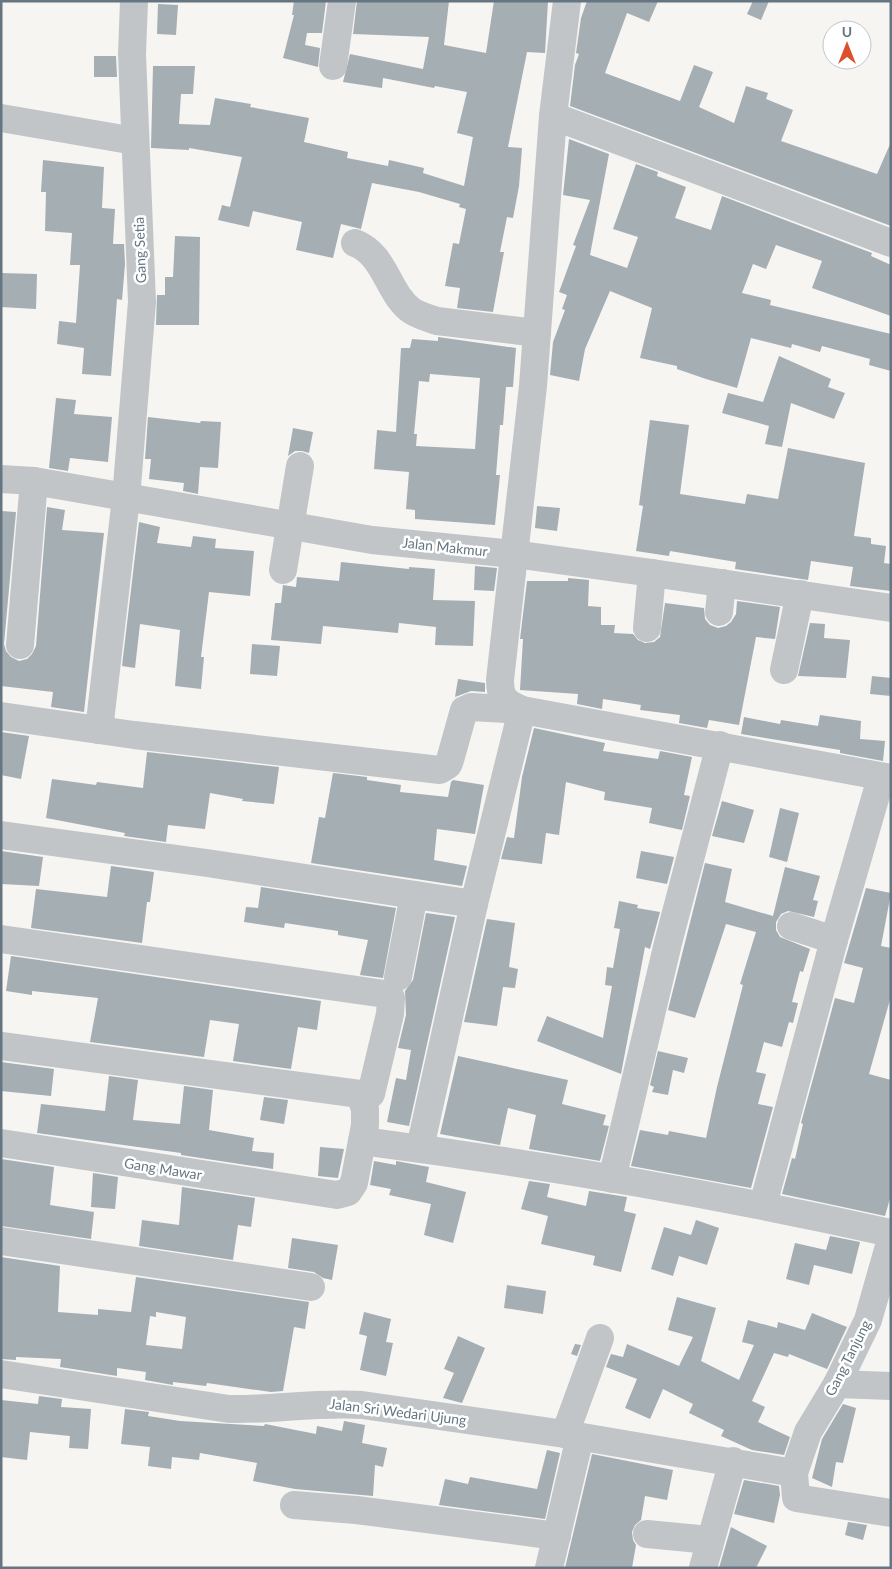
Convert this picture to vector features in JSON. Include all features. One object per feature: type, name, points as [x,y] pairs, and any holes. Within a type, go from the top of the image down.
[{"type":"street","name":"Gang Setia","points":[[99,730],[126,498],[142,302],[132,54],[134,1]]},
{"type":"street","points":[[333,66],[342,1]]},
{"type":"street","points":[[522,710],[507,703],[500,694],[500,680],[533,386],[553,116],[567,1]]},
{"type":"street","points":[[553,116],[891,243]]},
{"type":"street","points":[[1,118],[135,141]]},
{"type":"street","points":[[355,243],[365,247],[378,260],[404,303],[421,316],[437,321],[537,333]]},
{"type":"street","points":[[283,570],[300,466]]},
{"type":"street","name":"Jalan Makmur","points":[[1,479],[34,481],[372,540],[514,554],[652,572],[891,608]]},
{"type":"street","points":[[20,645],[34,481]]},
{"type":"street","points":[[647,628],[652,572]]},
{"type":"street","points":[[718,612],[722,582]]},
{"type":"street","points":[[784,670],[800,594]]},
{"type":"street","points":[[1,716],[99,730],[440,770],[448,765],[464,710],[471,707],[490,710],[522,710],[720,745],[886,778],[834,940],[763,1205]]},
{"type":"street","points":[[420,1148],[474,904],[522,710]]},
{"type":"street","points":[[612,1179],[668,943],[720,745]]},
{"type":"street","points":[[1,836],[208,863],[474,904]]},
{"type":"street","points":[[398,978],[414,895]]},
{"type":"street","points":[[791,926],[834,940]]},
{"type":"street","points":[[1,939],[385,994],[391,998],[391,1008],[371,1094],[1,1046]]},
{"type":"street","points":[[360,1094],[365,1116],[362,1140],[612,1179],[763,1205],[891,1233]]},
{"type":"street","name":"Gang Mawar","points":[[1,1143],[324,1195],[342,1194],[351,1188],[362,1140]]},
{"type":"street","name":"Gang Tanjung","points":[[794,1473],[808,1432],[837,1384],[868,1320],[891,1239]]},
{"type":"street","points":[[1,1241],[311,1287]]},
{"type":"street","points":[[549,1568],[557,1536],[572,1435],[600,1338]]},
{"type":"street","name":"Jalan Sri Wedari Ujung","points":[[1,1374],[228,1409],[265,1410],[330,1403],[572,1435],[733,1461],[794,1473]]},
{"type":"street","points":[[837,1384],[891,1386]]},
{"type":"street","points":[[703,1568],[733,1461]]},
{"type":"street","points":[[794,1473],[796,1498],[891,1513]]},
{"type":"street","points":[[294,1505],[356,1510],[557,1536]]},
{"type":"street","points":[[647,1534],[710,1540]]},
{"type":"building","points":[[294,1],[326,1],[322,33],[307,33],[305,45],[320,48],[318,67],[283,58],[294,15],[292,15]]},
{"type":"building","points":[[357,1],[449,1],[444,45],[486,53],[494,1],[548,1],[545,53],[527,52],[508,147],[522,148],[519,186],[513,218],[507,217],[500,252],[504,252],[493,312],[457,308],[460,288],[445,286],[453,243],[459,244],[466,209],[459,207],[460,204],[419,192],[372,183],[361,229],[341,224],[333,258],[296,250],[302,222],[253,211],[249,227],[218,220],[222,205],[230,207],[242,157],[189,148],[189,150],[151,148],[153,66],[195,66],[193,94],[181,94],[179,124],[210,125],[215,98],[251,104],[250,107],[309,118],[304,142],[348,152],[347,158],[388,166],[389,160],[424,168],[423,173],[464,186],[473,137],[457,133],[467,92],[383,78],[382,88],[343,82],[350,54],[423,69],[429,37],[353,34]]},
{"type":"building","points":[[587,1],[658,1],[649,22],[627,13],[605,73],[680,101],[694,65],[713,72],[699,107],[734,123],[746,86],[768,93],[766,99],[793,110],[781,141],[877,174],[891,142],[891,226],[570,106],[575,65],[579,54],[576,53],[581,18]]},
{"type":"building","points":[[753,1],[769,1],[761,20],[747,14]]},
{"type":"building","points":[[158,4],[178,5],[176,35],[157,34]]},
{"type":"building","points":[[94,56],[116,56],[117,77],[94,77]]},
{"type":"building","points":[[569,139],[609,154],[590,255],[627,268],[638,237],[613,229],[636,164],[658,172],[657,176],[686,187],[675,218],[711,230],[722,196],[872,253],[871,256],[891,265],[891,316],[812,288],[822,261],[776,245],[766,269],[753,264],[742,293],[771,300],[770,305],[891,334],[891,371],[869,365],[870,359],[822,346],[820,352],[792,344],[791,348],[751,338],[737,388],[677,369],[677,366],[640,358],[652,308],[610,291],[585,349],[579,381],[550,375],[553,342],[565,310],[562,309],[567,295],[559,292],[576,246],[573,245],[590,200],[563,195]]},
{"type":"building","points":[[43,160],[104,167],[102,208],[115,209],[113,244],[124,244],[125,264],[122,300],[117,299],[111,376],[82,374],[84,348],[57,344],[59,321],[76,323],[80,265],[70,265],[72,233],[45,231],[46,192],[41,192]]},
{"type":"building","points":[[175,236],[200,237],[199,325],[156,325],[157,295],[165,295],[165,277],[173,277]]},
{"type":"building","points":[[1,273],[37,274],[36,309],[1,307]]},
{"type":"building","points":[[438,337],[516,348],[513,387],[506,387],[503,425],[500,425],[496,475],[500,475],[495,525],[415,519],[415,510],[406,509],[409,472],[374,469],[377,430],[396,432],[401,348],[410,348],[412,339],[438,341]],"holes":[[[430,374],[480,378],[475,449],[416,446],[417,434],[414,434],[419,381],[429,382]]]},
{"type":"building","points":[[779,356],[831,379],[828,387],[845,393],[834,419],[791,403],[782,447],[765,444],[769,426],[722,413],[728,393],[763,402]]},
{"type":"building","points":[[56,398],[76,400],[74,414],[112,417],[108,462],[70,458],[68,471],[49,468]]},
{"type":"building","points":[[148,417],[200,423],[201,421],[221,422],[218,468],[200,467],[198,494],[183,491],[184,483],[149,479],[151,459],[145,459]]},
{"type":"building","points":[[650,420],[689,425],[680,494],[745,504],[747,494],[778,499],[788,448],[865,463],[854,536],[871,538],[871,544],[886,546],[884,563],[891,564],[891,591],[850,586],[853,567],[811,561],[808,580],[735,569],[736,562],[670,551],[669,556],[636,551],[643,506],[639,505]]},
{"type":"building","points":[[293,428],[313,432],[309,453],[295,451],[288,456]]},
{"type":"building","points":[[537,506],[560,508],[557,531],[535,528]]},
{"type":"building","points":[[47,507],[65,510],[62,530],[104,533],[84,712],[51,707],[53,692],[1,686],[1,511],[16,512],[4,644],[6,651],[11,657],[19,661],[27,659],[36,646]]},
{"type":"building","points":[[139,522],[160,527],[157,543],[191,547],[193,536],[216,539],[215,548],[254,551],[250,596],[209,592],[201,657],[204,657],[201,689],[175,686],[180,630],[140,624],[135,668],[122,666]]},
{"type":"building","points":[[341,562],[409,569],[409,567],[435,569],[433,600],[475,601],[473,646],[435,645],[436,627],[399,623],[398,633],[323,626],[321,644],[271,640],[275,603],[281,603],[283,585],[296,587],[297,577],[339,581]]},
{"type":"building","points":[[475,566],[497,568],[494,591],[474,590]]},
{"type":"building","points":[[568,578],[589,580],[588,606],[601,607],[601,625],[615,625],[614,633],[633,634],[638,640],[645,643],[654,642],[660,637],[665,603],[704,608],[705,619],[710,625],[718,628],[726,626],[731,622],[736,614],[737,601],[780,607],[775,639],[756,637],[739,725],[709,720],[707,728],[679,723],[680,715],[640,710],[641,705],[603,699],[602,709],[577,704],[578,694],[520,690],[523,639],[520,639],[527,581],[568,581]]},
{"type":"building","points":[[810,623],[825,624],[824,638],[850,640],[846,678],[798,676]]},
{"type":"building","points":[[252,644],[280,646],[277,676],[250,674]]},
{"type":"building","points":[[872,676],[891,678],[891,696],[870,694]]},
{"type":"building","points":[[458,679],[485,683],[485,692],[471,691],[455,697]]},
{"type":"building","points":[[820,715],[861,721],[860,739],[885,741],[883,761],[840,753],[840,750],[741,734],[744,717],[780,724],[781,720],[818,726]]},
{"type":"building","points":[[534,728],[605,743],[603,751],[658,759],[660,751],[692,757],[684,795],[690,796],[682,830],[649,823],[652,808],[604,800],[605,792],[566,782],[559,835],[546,833],[542,864],[501,859],[507,837],[514,838],[522,777]]},
{"type":"building","points":[[1,732],[29,736],[21,779],[1,775]]},
{"type":"building","points":[[147,752],[279,767],[274,804],[242,801],[243,799],[210,793],[205,829],[168,825],[166,842],[124,836],[125,833],[46,818],[52,779],[96,785],[97,782],[143,788]]},
{"type":"building","points":[[333,773],[367,777],[367,780],[401,785],[400,792],[448,797],[453,780],[484,785],[475,834],[437,829],[434,860],[467,866],[462,886],[311,863],[319,817],[325,818]]},
{"type":"building","points":[[722,801],[754,810],[744,843],[712,836]]},
{"type":"building","points":[[780,808],[799,813],[787,862],[769,857]]},
{"type":"building","points":[[1,851],[43,857],[39,886],[1,884]]},
{"type":"building","points":[[641,851],[674,857],[667,884],[636,878]]},
{"type":"building","points":[[705,863],[732,869],[725,902],[773,916],[785,867],[820,876],[813,900],[818,901],[814,917],[788,911],[781,914],[776,922],[776,930],[780,937],[810,949],[803,972],[800,971],[792,1002],[798,1003],[793,1023],[789,1022],[782,1047],[764,1042],[756,1072],[766,1074],[758,1104],[773,1107],[751,1188],[631,1166],[640,1130],[668,1135],[669,1131],[706,1138],[743,985],[740,984],[756,932],[726,924],[695,1018],[668,1010]]},
{"type":"building","points":[[111,866],[154,872],[150,902],[147,902],[142,943],[31,928],[36,889],[107,897]]},
{"type":"building","points":[[261,887],[396,908],[383,978],[360,975],[368,940],[338,935],[338,931],[285,923],[284,928],[244,922],[246,907],[258,908]]},
{"type":"building","points":[[866,888],[891,893],[881,946],[891,948],[891,996],[869,1074],[891,1080],[891,1195],[885,1216],[782,1194],[792,1158],[795,1159],[803,1124],[801,1123],[835,998],[854,1003],[863,968],[844,963]]},
{"type":"building","points":[[619,901],[638,905],[637,908],[660,912],[650,949],[645,947],[621,1074],[537,1041],[547,1016],[603,1038],[612,986],[605,985],[607,967],[613,968],[620,929],[614,928]]},
{"type":"building","points":[[426,913],[455,917],[409,1126],[387,1122],[396,1078],[406,1080],[411,1050],[398,1048],[406,1015],[405,991],[413,980]]},
{"type":"building","points":[[487,919],[515,923],[509,967],[518,969],[515,988],[503,987],[497,1026],[464,1022]]},
{"type":"building","points":[[11,956],[321,1001],[317,1030],[298,1027],[291,1069],[233,1061],[239,1024],[210,1020],[204,1057],[90,1042],[98,998],[32,991],[32,995],[6,991]]},
{"type":"building","points":[[658,1051],[688,1058],[684,1073],[673,1070],[668,1095],[652,1092],[654,1087],[650,1085]]},
{"type":"building","points":[[458,1056],[568,1080],[562,1104],[606,1115],[603,1125],[609,1126],[600,1161],[529,1149],[536,1115],[508,1108],[500,1145],[440,1134]]},
{"type":"building","points":[[1,1062],[54,1069],[51,1096],[1,1091]]},
{"type":"building","points":[[109,1076],[138,1080],[133,1120],[180,1124],[184,1086],[213,1090],[209,1130],[254,1138],[252,1151],[274,1153],[273,1169],[181,1155],[181,1153],[37,1133],[41,1104],[105,1111]]},
{"type":"building","points":[[264,1097],[288,1100],[284,1124],[260,1120]]},
{"type":"building","points":[[320,1147],[344,1149],[338,1178],[318,1176]]},
{"type":"building","points":[[1,1159],[54,1167],[50,1205],[94,1212],[91,1239],[1,1226]]},
{"type":"building","points":[[374,1161],[396,1165],[396,1161],[429,1167],[426,1182],[466,1192],[453,1243],[424,1235],[431,1204],[389,1195],[391,1189],[370,1185]]},
{"type":"building","points":[[93,1173],[118,1177],[115,1209],[91,1207]]},
{"type":"building","points":[[529,1181],[550,1184],[547,1197],[586,1206],[589,1191],[627,1197],[624,1211],[636,1214],[621,1272],[593,1265],[595,1256],[541,1244],[548,1216],[521,1209]]},
{"type":"building","points":[[182,1187],[255,1198],[251,1227],[238,1225],[233,1260],[139,1246],[142,1220],[179,1225]]},
{"type":"building","points":[[696,1220],[719,1228],[707,1265],[679,1256],[673,1276],[651,1269],[664,1227],[691,1235]]},
{"type":"building","points":[[830,1236],[860,1242],[852,1274],[814,1265],[809,1285],[786,1279],[795,1243],[826,1250]]},
{"type":"building","points":[[292,1238],[338,1245],[332,1280],[323,1278],[314,1272],[288,1268]]},
{"type":"building","points":[[1,1257],[60,1266],[58,1312],[98,1315],[98,1309],[131,1312],[136,1277],[309,1302],[305,1329],[294,1327],[283,1391],[271,1392],[207,1383],[206,1386],[173,1382],[173,1385],[145,1380],[146,1372],[117,1368],[117,1376],[60,1367],[61,1359],[16,1357],[16,1360],[1,1359]],"holes":[[[156,1312],[186,1317],[182,1349],[146,1345],[150,1316],[156,1317]]]},
{"type":"building","points":[[507,1285],[546,1291],[543,1314],[504,1308]]},
{"type":"building","points":[[677,1297],[716,1308],[701,1361],[739,1380],[754,1345],[742,1342],[748,1320],[777,1328],[778,1322],[805,1330],[812,1313],[847,1327],[827,1369],[789,1354],[788,1357],[774,1353],[752,1401],[765,1407],[758,1422],[790,1437],[784,1455],[752,1450],[721,1436],[724,1430],[689,1413],[693,1404],[663,1389],[650,1419],[625,1408],[637,1379],[606,1367],[611,1354],[623,1357],[627,1344],[679,1366],[693,1337],[668,1330]]},
{"type":"building","points":[[364,1312],[391,1319],[386,1342],[393,1343],[386,1376],[360,1370],[367,1336],[359,1334]]},
{"type":"building","points":[[458,1336],[485,1348],[462,1403],[443,1398],[454,1373],[444,1369]]},
{"type":"building","points":[[575,1344],[581,1345],[577,1356],[571,1354]]},
{"type":"building","points":[[39,1396],[62,1399],[61,1407],[91,1409],[88,1449],[69,1448],[70,1436],[30,1432],[27,1460],[1,1457],[1,1400],[38,1404]]},
{"type":"building","points":[[843,1404],[856,1408],[843,1463],[836,1462],[832,1487],[812,1478],[822,1439]]},
{"type":"building","points":[[125,1409],[149,1412],[148,1416],[180,1421],[264,1426],[265,1424],[316,1434],[317,1426],[342,1431],[344,1421],[365,1425],[362,1443],[387,1448],[383,1467],[375,1465],[373,1496],[295,1489],[253,1481],[257,1463],[200,1453],[199,1460],[172,1457],[171,1469],[148,1466],[150,1447],[121,1444]]},
{"type":"building","points":[[547,1450],[560,1453],[545,1519],[439,1505],[445,1479],[468,1484],[470,1477],[537,1489]]},
{"type":"building","points":[[592,1454],[673,1470],[667,1500],[645,1496],[641,1520],[635,1525],[632,1532],[636,1545],[632,1568],[565,1568]]},
{"type":"building","points":[[744,1480],[779,1486],[780,1495],[774,1523],[734,1514]]},
{"type":"building","points":[[848,1522],[867,1525],[863,1540],[845,1535]]},
{"type":"building","points":[[731,1527],[767,1546],[756,1568],[719,1568]]}]
